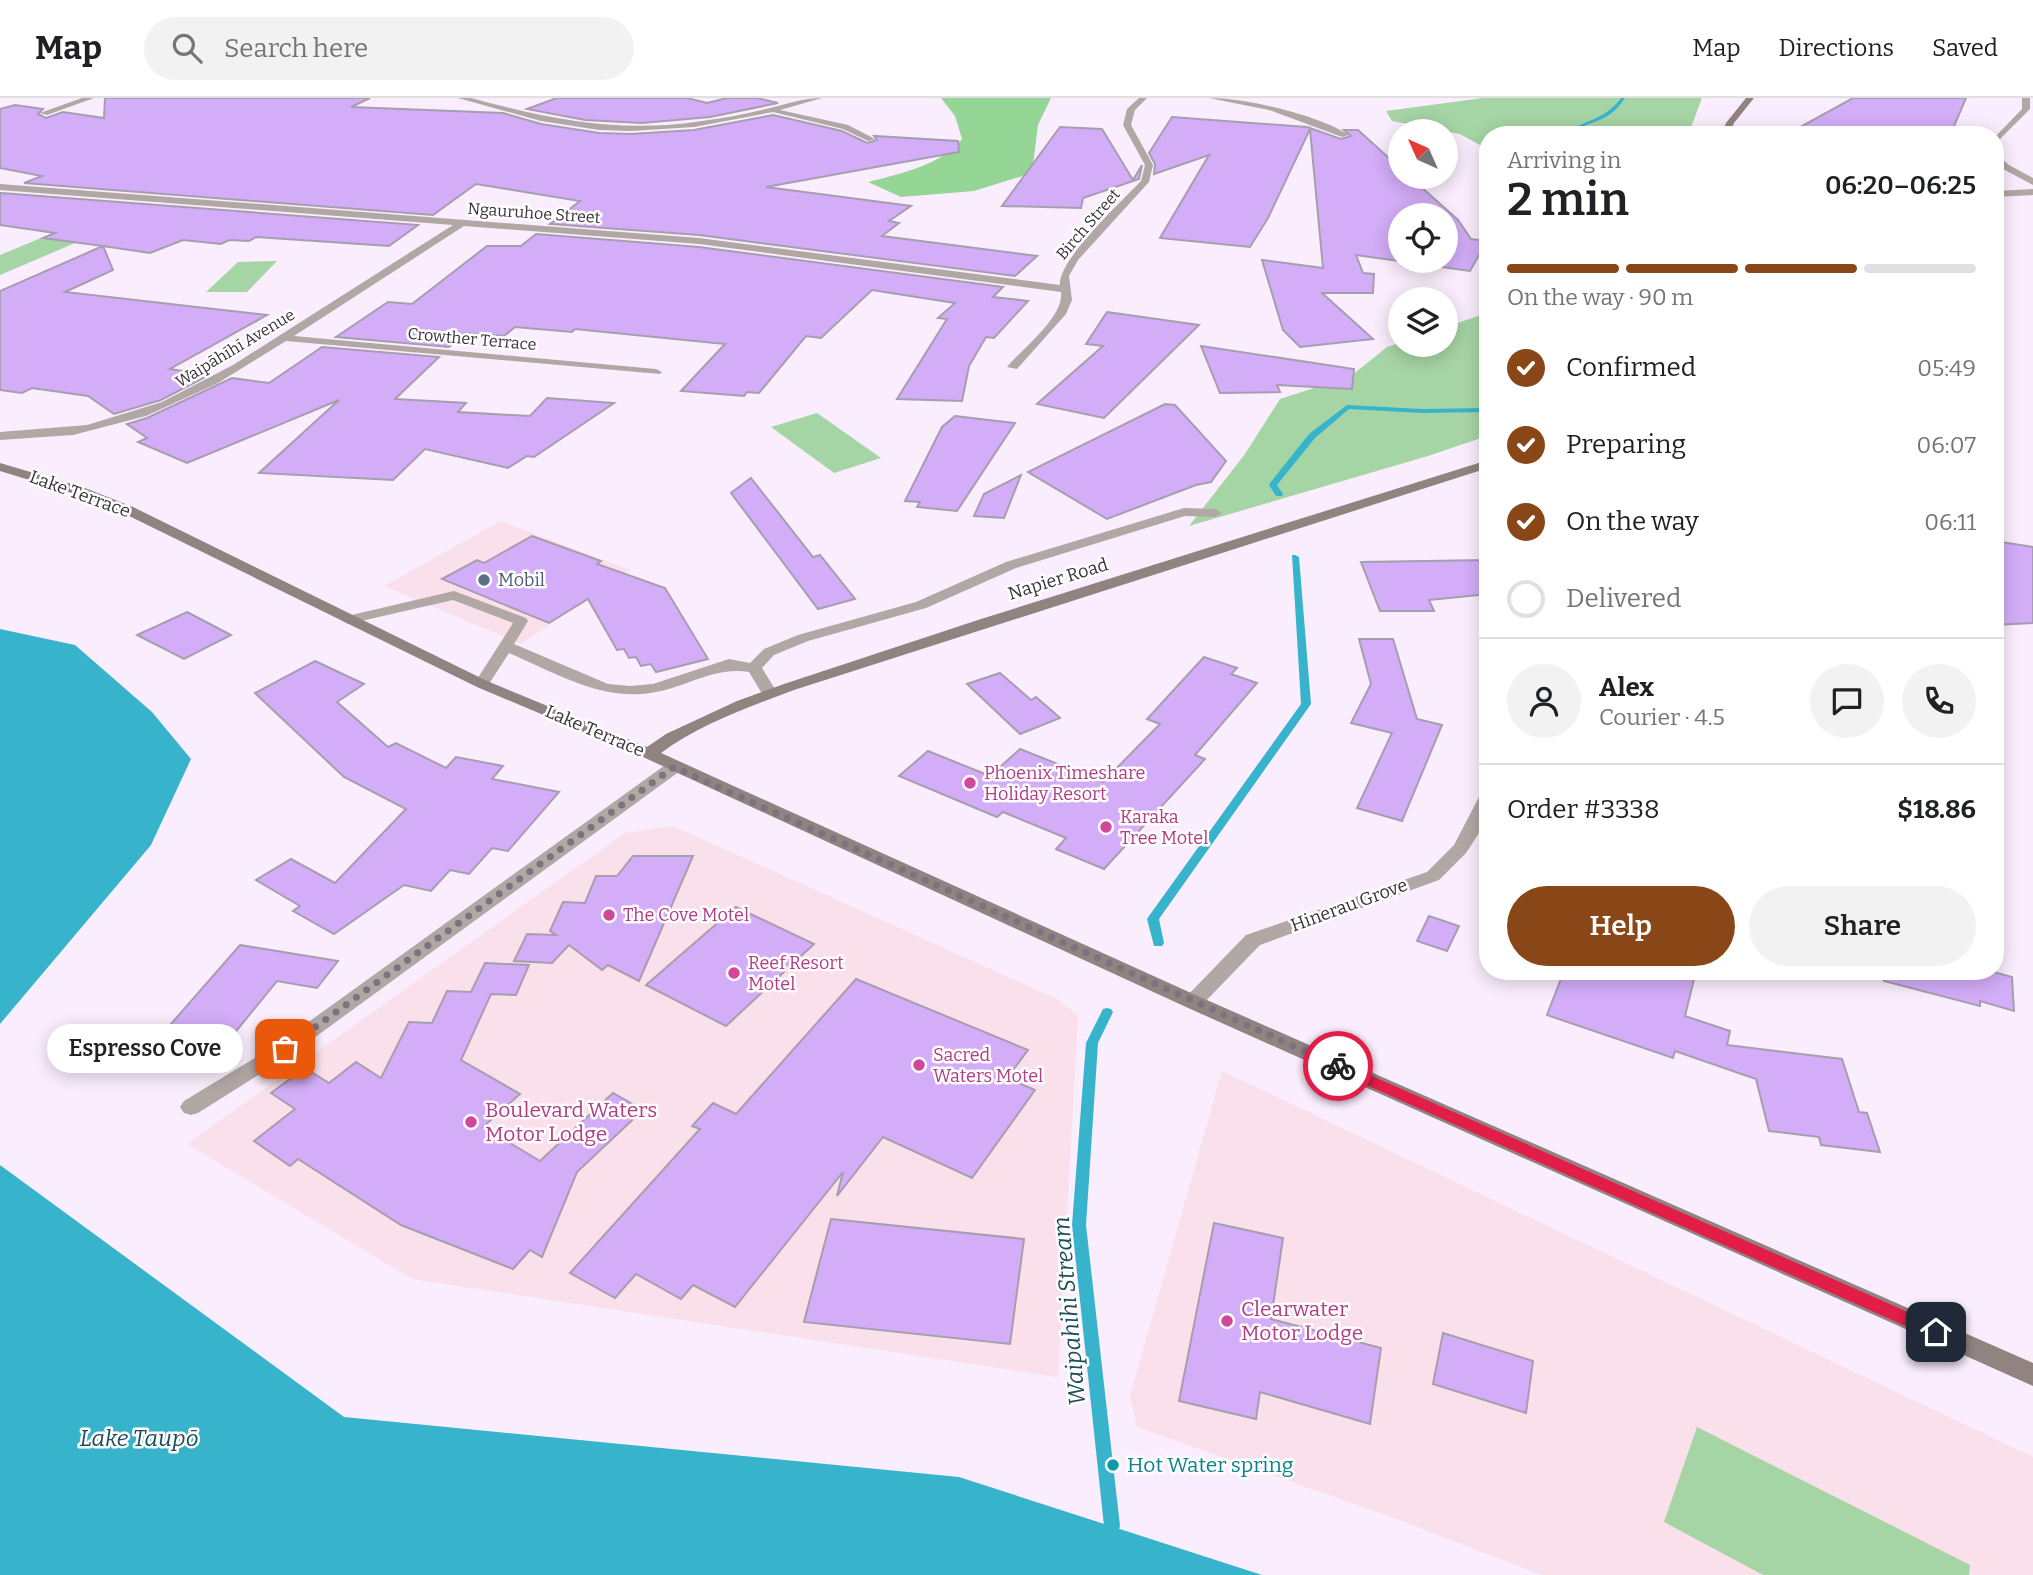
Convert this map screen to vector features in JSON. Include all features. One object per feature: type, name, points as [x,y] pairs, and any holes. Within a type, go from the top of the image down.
[{"type":"main road","points":[[1728,126],[1750,98]]},
{"type":"main road","name":"Lake Terrace","points":[[0,467],[80,491],[128,510],[482,684],[649,754],[1193,1003],[2033,1375]]},
{"type":"main road","name":"Napier Road","points":[[649,754],[672,737],[770,694],[986,622],[1479,467]]},
{"type":"street","points":[[44,113],[90,98]]},
{"type":"street","points":[[463,98],[551,121],[615,128],[704,124],[774,111],[818,98]]},
{"type":"street","name":"Birch Street","points":[[1013,367],[1061,314],[1067,300],[1064,276],[1074,259],[1139,190],[1149,173],[1146,157],[1128,125],[1131,109],[1143,98]]},
{"type":"street","points":[[1213,98],[1270,108],[1345,135]]},
{"type":"street","points":[[2004,132],[2026,109],[2026,98]]},
{"type":"street","points":[[774,111],[845,127],[871,139]]},
{"type":"street","points":[[2004,165],[2033,182]]},
{"type":"street","name":"Ngauruhoe Street","points":[[0,187],[699,241],[1064,289]]},
{"type":"street","points":[[2004,194],[2033,192]]},
{"type":"street","name":"Waipāhīhī Avenue","points":[[0,436],[72,432],[142,414],[195,392],[462,223]]},
{"type":"street","name":"Crowther Terrace","points":[[284,338],[656,372]]},
{"type":"street","points":[[754,668],[769,652],[803,638],[922,605],[1011,565],[1184,512],[1215,513]]},
{"type":"street","points":[[348,620],[454,595],[521,621],[482,684]]},
{"type":"street","points":[[506,646],[605,688],[630,691],[655,688],[729,664],[754,668],[770,694]]},
{"type":"street","points":[[191,1107],[285,1049],[674,767]]},
{"type":"street","name":"Hinerau Grove","points":[[1193,1003],[1253,940],[1433,876],[1456,857],[1479,820]]},
{"type":"shaded area","points":[[501,521],[630,570],[521,644],[384,586]]},
{"type":"shaded area","points":[[673,826],[1059,1000],[1078,1016],[1058,1377],[412,1279],[187,1144],[625,833]]},
{"type":"shaded area","points":[[1222,1071],[2033,1457],[2033,1575],[1542,1575],[1388,1516],[1137,1427],[1130,1396]]},
{"type":"green space","points":[[941,98],[1051,98],[1038,125],[1032,173],[974,191],[901,197],[868,182],[931,162],[943,156],[962,139],[955,116]]},
{"type":"green space","points":[[1483,98],[1702,98],[1691,126],[1479,126],[1479,145],[1458,134],[1458,119],[1391,119],[1386,111]]},
{"type":"green space","points":[[41,238],[75,243],[0,275],[0,255]]},
{"type":"green space","points":[[277,261],[247,292],[206,292],[238,262]]},
{"type":"green space","points":[[1479,316],[1479,439],[1189,526],[1245,454],[1280,399],[1351,376],[1387,347],[1388,357],[1458,357],[1458,323]]},
{"type":"green space","points":[[817,413],[881,458],[834,473],[771,427]]},
{"type":"green space","points":[[1697,1427],[1970,1565],[1969,1575],[1763,1575],[1664,1522]]},
{"type":"water","points":[[0,629],[75,645],[152,712],[191,759],[151,845],[0,1024]]},
{"type":"water","name":"Lake Taupō","points":[[0,1165],[344,1417],[959,1477],[1262,1575],[0,1575]]},
{"type":"building","points":[[105,98],[370,98],[351,107],[503,113],[541,124],[599,133],[631,134],[694,130],[773,115],[842,131],[867,143],[877,140],[874,136],[958,141],[959,152],[766,187],[911,206],[889,221],[899,223],[882,236],[1037,256],[1015,276],[699,235],[550,224],[580,201],[476,184],[433,215],[24,183],[42,176],[0,168],[0,109],[15,105],[43,109],[38,114],[46,118],[63,112],[104,118]]},
{"type":"building","points":[[557,98],[687,98],[707,103],[727,98],[757,98],[778,103],[710,117],[642,123],[585,120],[527,109]]},
{"type":"building","points":[[1853,98],[1966,98],[1954,126],[1802,126]]},
{"type":"building","points":[[1172,117],[1307,127],[1341,139],[1351,136],[1344,130],[1358,130],[1388,157],[1388,189],[1423,189],[1439,203],[1388,203],[1388,259],[1356,255],[1363,273],[1374,274],[1373,293],[1322,293],[1373,339],[1300,347],[1283,330],[1262,260],[1323,268],[1310,129],[1268,218],[1250,247],[1160,238],[1209,155],[1154,174],[1155,164],[1149,153]]},
{"type":"building","points":[[1060,127],[1102,129],[1133,180],[1142,165],[1139,179],[1083,198],[1081,208],[1002,206]]},
{"type":"building","points":[[0,193],[418,225],[389,246],[256,237],[249,241],[229,240],[221,244],[183,240],[150,253],[43,238],[55,233],[0,225]]},
{"type":"building","points":[[1458,220],[1471,239],[1479,240],[1479,255],[1470,271],[1458,269]]},
{"type":"building","points":[[536,234],[699,247],[1003,287],[993,297],[1028,301],[994,338],[986,337],[969,366],[962,401],[897,399],[947,319],[938,318],[955,303],[872,290],[821,338],[806,336],[759,393],[747,392],[744,396],[681,391],[725,344],[575,329],[572,332],[515,327],[504,336],[464,333],[449,347],[336,337],[388,302],[412,304],[487,246],[521,246]]},
{"type":"building","points":[[103,246],[113,270],[65,292],[267,315],[170,369],[209,375],[161,400],[114,414],[88,396],[32,388],[22,393],[0,390],[0,291]]},
{"type":"building","points":[[1107,312],[1199,325],[1104,418],[1037,404],[1103,346],[1086,344]]},
{"type":"building","points":[[1201,346],[1354,369],[1352,389],[1277,385],[1280,392],[1220,393]]},
{"type":"building","points":[[322,347],[439,357],[395,399],[466,403],[458,412],[530,416],[547,398],[614,403],[534,457],[527,456],[508,468],[425,449],[393,480],[259,473],[339,400],[187,463],[138,442],[147,438],[127,424],[147,418],[232,378],[269,383]]},
{"type":"building","points":[[1165,404],[1175,405],[1226,461],[1211,482],[1196,485],[1107,519],[1028,472]]},
{"type":"building","points":[[955,416],[1015,423],[957,511],[917,507],[920,502],[905,501],[942,427]]},
{"type":"building","points":[[1021,475],[1004,518],[974,516],[984,494]]},
{"type":"building","points":[[751,478],[813,557],[820,555],[855,599],[818,609],[731,493]]},
{"type":"building","points":[[532,536],[601,561],[597,564],[665,588],[708,659],[656,672],[651,664],[641,666],[636,657],[629,658],[624,649],[617,650],[588,599],[549,623],[442,579],[477,560],[484,563]]},
{"type":"building","points":[[2004,542],[2033,547],[2033,623],[2004,625]]},
{"type":"building","points":[[1479,560],[1479,595],[1429,600],[1434,611],[1380,611],[1361,562]]},
{"type":"building","points":[[187,612],[231,635],[184,659],[137,635]]},
{"type":"building","points":[[1359,639],[1393,639],[1417,719],[1442,725],[1402,821],[1357,808],[1392,733],[1351,723],[1371,684]]},
{"type":"building","points":[[1204,657],[1237,668],[1231,674],[1257,683],[1195,755],[1205,759],[1104,869],[1056,849],[1066,838],[1003,812],[997,817],[899,776],[928,751],[990,776],[1020,749],[1103,782],[1160,724],[1147,719]]},
{"type":"building","points":[[315,661],[364,684],[337,702],[388,747],[396,743],[446,768],[456,757],[503,766],[492,779],[559,792],[508,851],[492,848],[469,874],[450,870],[431,891],[404,885],[334,934],[293,911],[300,906],[256,880],[291,859],[335,883],[406,809],[344,777],[255,693]]},
{"type":"building","points":[[1000,673],[1031,700],[1036,697],[1060,718],[1020,734],[967,684]]},
{"type":"building","points":[[633,856],[693,856],[639,981],[608,965],[602,970],[569,945],[552,963],[514,961],[527,934],[556,935],[550,931],[563,902],[585,903],[596,876],[617,876]]},
{"type":"building","points":[[736,907],[814,944],[726,1026],[646,985]]},
{"type":"building","points":[[1429,916],[1459,926],[1447,951],[1417,941]]},
{"type":"building","points":[[240,945],[338,961],[317,988],[277,981],[220,1051],[157,1040]]},
{"type":"building","points":[[485,963],[529,965],[516,995],[491,994],[461,1060],[520,1094],[483,1127],[540,1161],[613,1093],[643,1110],[577,1172],[542,1257],[530,1250],[513,1269],[401,1225],[298,1159],[290,1166],[254,1141],[295,1109],[271,1093],[305,1068],[329,1083],[356,1062],[381,1078],[409,1022],[432,1023],[447,991],[471,992]]},
{"type":"building","points":[[2004,975],[2012,977],[2014,1011],[1980,1001],[1980,1006],[1884,981],[2004,980]]},
{"type":"building","points":[[856,979],[1028,1050],[1007,1078],[1035,1090],[972,1178],[883,1137],[837,1196],[843,1172],[735,1307],[693,1285],[681,1299],[636,1274],[615,1298],[570,1273],[700,1129],[692,1126],[713,1103],[736,1114]]},
{"type":"building","points":[[1561,980],[1694,980],[1685,1016],[1730,1031],[1727,1045],[1842,1059],[1859,1112],[1867,1113],[1880,1152],[1821,1145],[1819,1137],[1769,1131],[1756,1079],[1675,1051],[1673,1058],[1547,1015]]},
{"type":"building","points":[[831,1219],[1024,1239],[1010,1344],[804,1322]]},
{"type":"building","points":[[1214,1223],[1283,1238],[1271,1319],[1381,1348],[1370,1424],[1260,1392],[1256,1419],[1179,1401]]},
{"type":"building","points":[[1443,1333],[1533,1361],[1526,1413],[1433,1384]]},
{"type":"waterway","name":"Waipahihi Stream","points":[[1580,126],[1610,114],[1623,98]]},
{"type":"waterway","name":"Waipahihi Stream","points":[[1279,494],[1273,485],[1312,436],[1347,407],[1422,411],[1479,410]]},
{"type":"waterway","name":"Waipahihi Stream","points":[[1158,943],[1153,919],[1306,704],[1295,557]]},
{"type":"waterway","name":"Waipahihi Stream","points":[[1107,1012],[1092,1043],[1079,1225],[1112,1526]]},
{"type":"way so far","points":[[285,1049],[674,767],[1338,1066]]},
{"type":"place","name":"Mobil","points":[[484,580]]},
{"type":"place","name":"Phoenix Timeshare Holiday Resort","points":[[970,783]]},
{"type":"place","name":"Karaka Tree Motel","points":[[1106,827]]},
{"type":"place","name":"The Cove Motel","points":[[609,915]]},
{"type":"place","name":"Reef Resort Motel","points":[[734,973]]},
{"type":"place","name":"Espresso Cove","points":[[285,1049]]},
{"type":"place","name":"Sacred Waters Motel","points":[[919,1065]]},
{"type":"place","name":"Boulevard Waters Motor Lodge","points":[[471,1122]]},
{"type":"place","name":"Clearwater Motor Lodge","points":[[1227,1321]]},
{"type":"place","name":"Hot Water spring","points":[[1113,1465]]},
{"type":"route","points":[[1338,1066],[1936,1332]]}]
